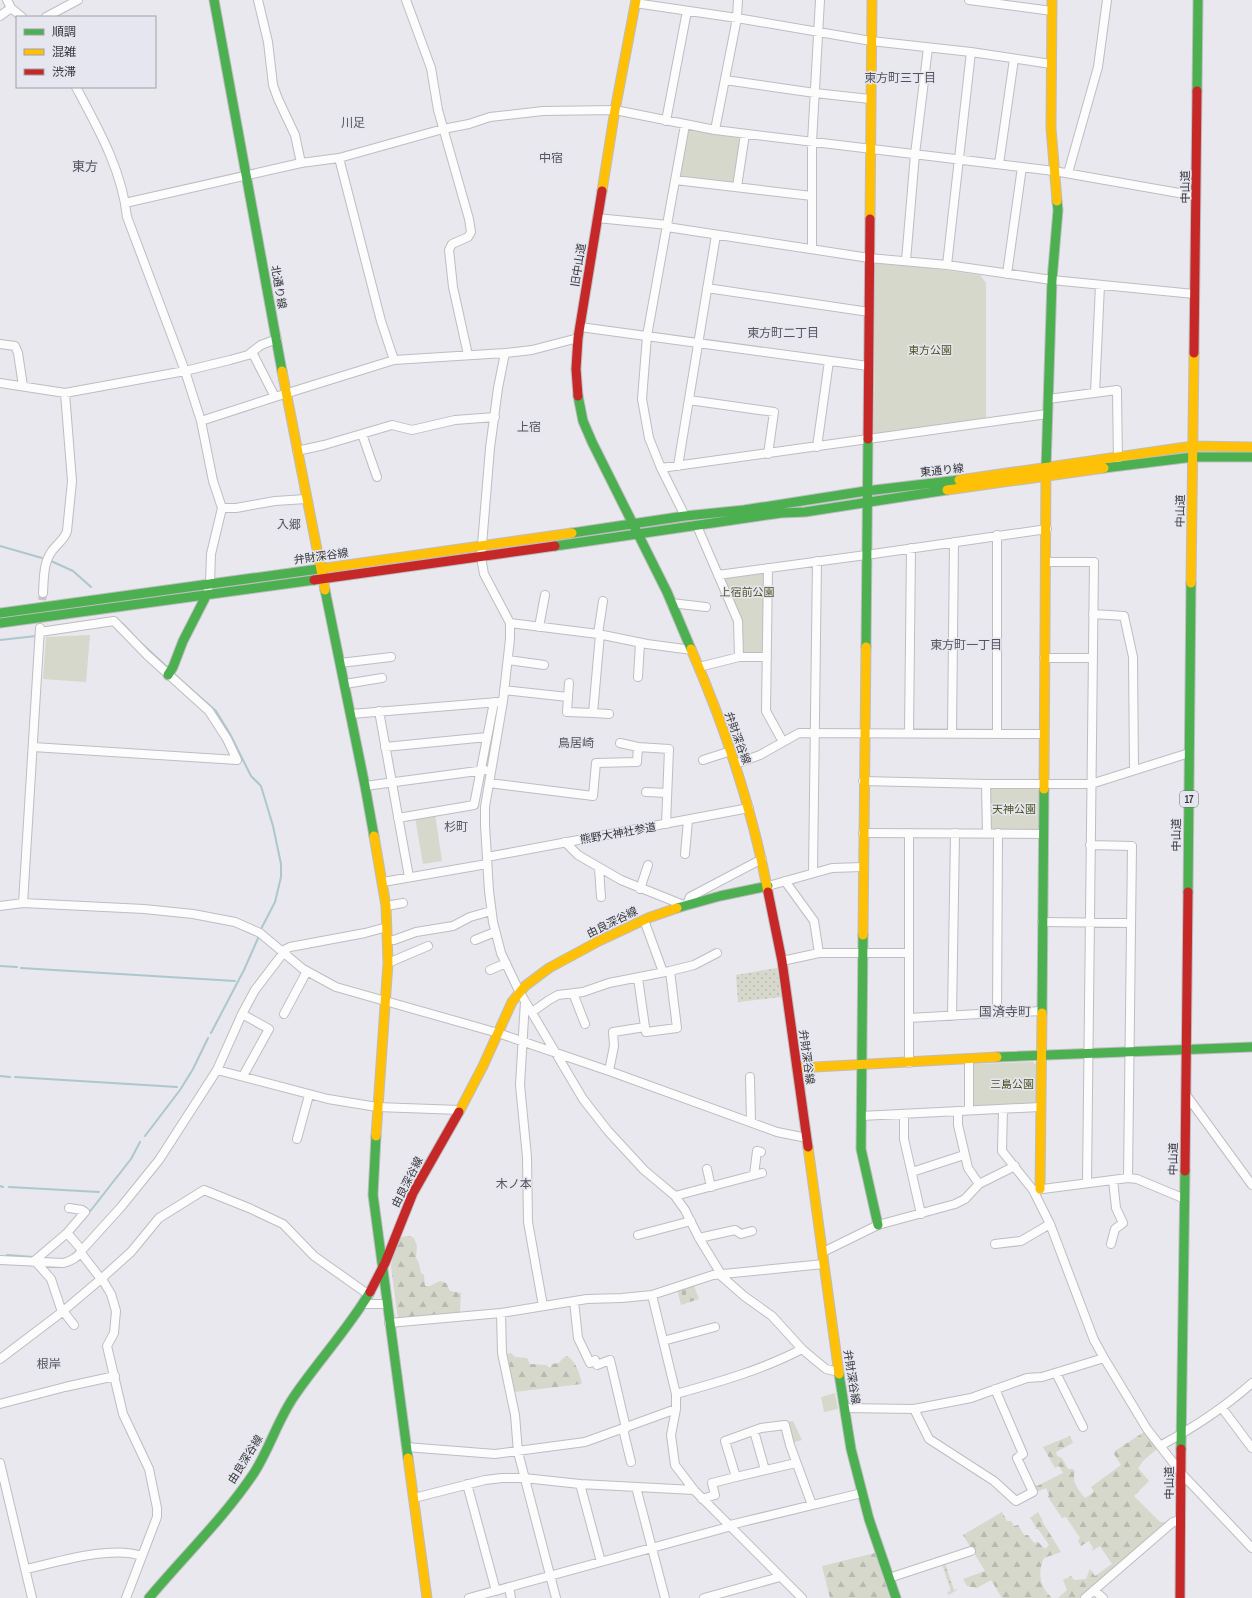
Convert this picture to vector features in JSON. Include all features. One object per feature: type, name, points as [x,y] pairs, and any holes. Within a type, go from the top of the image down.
[{"type":"main road","name":"北通り線","points":[[214,0],[321,578],[345,684],[383,882],[386,906],[388,963],[386,1002],[376,1107],[373,1195],[427,1598]]},
{"type":"main road","points":[[872,0],[863,781],[861,1149],[878,1225]]},
{"type":"main road","points":[[1036,1190],[1040,1107],[1042,1012],[1044,834],[1043,734],[1048,472],[1047,414],[1052,280],[1058,210],[1051,128],[1052,0]]},
{"type":"main road","name":"中山道","points":[[1180,1598],[1182,1474],[1181,1435],[1187,1095],[1189,753],[1198,0]]},
{"type":"main road","name":"旧中山道","points":[[634,524],[592,442],[583,421],[577,388],[576,369],[578,338],[597,218],[615,110],[636,2]]},
{"type":"main road","name":"東通り線","points":[[639,534],[866,502],[1048,472],[1118,457],[1193,446],[1252,447]]},
{"type":"main road","name":"東通り線","points":[[634,524],[685,516],[744,510],[866,491],[1048,472],[1118,467],[1193,457],[1252,457]]},
{"type":"main road","name":"弁財深谷線","points":[[0,623],[206,596],[482,552],[634,524],[671,602],[699,667],[735,764],[749,808],[762,859],[782,960],[839,1372],[852,1449],[862,1493],[896,1598]]},
{"type":"main road","name":"弁財深谷線","points":[[0,613],[320,569],[639,534]]},
{"type":"main road","points":[[168,675],[173,667],[183,641],[206,596]]},
{"type":"main road","name":"由良深谷線","points":[[149,1598],[170,1572],[218,1519],[254,1473],[266,1452],[289,1404],[300,1387],[349,1326],[364,1304],[382,1268],[413,1193],[483,1067],[512,1002],[519,991],[545,970],[615,933],[644,920],[672,909],[768,886]]},
{"type":"main road","points":[[797,1068],[1041,1055],[1252,1047]]},
{"type":"street","points":[[7,0],[11,8],[21,16]]},
{"type":"street","points":[[48,16],[78,0]]},
{"type":"street","points":[[258,0],[262,11],[268,42],[273,85],[295,135],[301,163]]},
{"type":"street","points":[[406,0],[431,68],[438,110],[469,219],[471,232],[468,237],[452,244],[449,250],[453,287],[468,355]]},
{"type":"street","points":[[715,130],[737,18],[738,0]]},
{"type":"street","points":[[812,249],[812,142],[820,0]]},
{"type":"street","points":[[969,0],[1052,11]]},
{"type":"street","points":[[1068,173],[1098,67],[1107,0]]},
{"type":"street","points":[[636,2],[871,41],[971,52],[1051,64]]},
{"type":"street","points":[[0,16],[11,8]]},
{"type":"street","points":[[666,121],[687,11]]},
{"type":"street","points":[[906,261],[915,154],[928,48]]},
{"type":"street","points":[[947,265],[971,52]]},
{"type":"street","points":[[999,164],[1014,59]]},
{"type":"street","points":[[725,80],[870,99]]},
{"type":"street","points":[[76,88],[115,166],[125,203],[127,217],[185,371],[202,421],[213,481],[222,508],[211,554],[210,583],[206,596]]},
{"type":"street","points":[[125,203],[246,174],[301,163],[339,158],[443,129],[469,124],[497,116],[543,111],[615,110],[715,130],[1054,171],[1196,196]]},
{"type":"street","points":[[685,125],[647,336],[642,399],[649,438],[661,468],[685,516]]},
{"type":"street","points":[[737,187],[745,134]]},
{"type":"street","points":[[339,158],[381,321],[394,360]]},
{"type":"street","points":[[1007,274],[1022,167]]},
{"type":"street","points":[[675,180],[812,196]]},
{"type":"street","points":[[597,218],[667,226],[716,235],[869,258],[947,265],[1052,280],[1194,294]]},
{"type":"street","points":[[678,466],[716,235]]},
{"type":"street","points":[[1095,393],[1100,285]]},
{"type":"street","points":[[707,288],[869,312]]},
{"type":"street","points":[[580,327],[868,366]]},
{"type":"street","points":[[202,421],[275,396],[394,360],[532,350],[578,338]]},
{"type":"street","points":[[0,383],[65,393],[185,371],[230,360],[252,352],[261,345],[277,339]]},
{"type":"street","points":[[0,344],[15,346],[18,352],[23,386]]},
{"type":"street","points":[[252,352],[275,396]]},
{"type":"street","points":[[505,353],[498,388],[490,448],[482,552],[484,574],[510,623],[510,639],[503,701],[485,813],[491,911],[495,932],[506,963],[519,991],[583,1099],[595,1116],[646,1173],[674,1196],[685,1210],[720,1274],[744,1296],[772,1316],[802,1349],[826,1369],[839,1372]]},
{"type":"street","points":[[817,447],[829,360]]},
{"type":"street","points":[[1048,399],[1117,390],[1118,467]]},
{"type":"street","points":[[43,593],[44,566],[51,553],[66,536],[67,531],[72,481],[65,393]]},
{"type":"street","points":[[689,400],[774,412],[768,454]]},
{"type":"street","points":[[661,468],[1047,414]]},
{"type":"street","points":[[297,451],[324,445],[392,425],[412,430],[454,420],[495,417]]},
{"type":"street","points":[[362,434],[377,477]]},
{"type":"street","points":[[222,508],[236,508],[275,501],[306,499]]},
{"type":"street","points":[[697,526],[738,621],[739,657]]},
{"type":"street","points":[[718,574],[866,555],[1047,529]]},
{"type":"street","points":[[997,734],[998,535]]},
{"type":"street","points":[[952,733],[954,542]]},
{"type":"street","points":[[910,733],[911,548]]},
{"type":"street","points":[[813,873],[817,561]]},
{"type":"street","points":[[1046,562],[1094,562],[1087,1183]]},
{"type":"street","points":[[768,568],[766,711],[783,742]]},
{"type":"street","points":[[539,627],[545,595]]},
{"type":"street","points":[[593,713],[603,601]]},
{"type":"street","points":[[671,602],[706,607]]},
{"type":"street","points":[[1093,614],[1124,616],[1133,656],[1134,770]]},
{"type":"street","points":[[23,903],[40,630],[114,621],[146,655],[209,711],[227,739],[237,760],[33,748]]},
{"type":"street","points":[[510,623],[599,634],[692,650]]},
{"type":"street","points":[[638,677],[640,642]]},
{"type":"street","points":[[340,663],[391,657]]},
{"type":"street","points":[[699,667],[739,657],[767,657]]},
{"type":"street","points":[[1044,658],[1092,658]]},
{"type":"street","points":[[508,660],[544,665]]},
{"type":"street","points":[[345,684],[382,678]]},
{"type":"street","points":[[569,683],[567,712],[609,714]]},
{"type":"street","points":[[504,690],[568,698]]},
{"type":"street","points":[[351,714],[503,701]]},
{"type":"street","points":[[398,818],[474,805],[494,702]]},
{"type":"street","points":[[379,711],[409,877]]},
{"type":"street","points":[[735,764],[760,754],[799,733],[864,732],[1043,734]]},
{"type":"street","points":[[385,747],[487,737]]},
{"type":"street","points":[[620,743],[638,747],[669,750],[666,824]]},
{"type":"street","points":[[489,783],[593,796],[596,763],[637,762],[638,747]]},
{"type":"street","points":[[703,760],[730,751]]},
{"type":"street","points":[[863,781],[986,784],[1091,784],[1189,753]]},
{"type":"street","points":[[365,786],[491,769]]},
{"type":"street","points":[[986,784],[987,833]]},
{"type":"street","points":[[646,792],[667,793]]},
{"type":"street","name":"熊野大神社参道","points":[[383,882],[565,842],[749,808]]},
{"type":"street","points":[[685,854],[688,820]]},
{"type":"street","points":[[863,833],[1044,834]]},
{"type":"street","points":[[909,833],[909,1063]]},
{"type":"street","points":[[952,1016],[954,833]]},
{"type":"street","points":[[997,1013],[998,833]]},
{"type":"street","points":[[565,842],[578,855],[621,880],[640,889],[686,906],[690,897],[762,859]]},
{"type":"street","points":[[1090,845],[1132,846],[1128,1178]]},
{"type":"street","points":[[640,889],[648,865]]},
{"type":"street","points":[[768,886],[832,868],[863,867]]},
{"type":"street","points":[[599,868],[601,897]]},
{"type":"street","points":[[785,881],[814,921],[819,953]]},
{"type":"street","points":[[0,906],[23,903],[150,909],[193,914],[243,925],[260,933],[307,971],[336,987],[523,1042],[609,1071],[777,1132],[807,1138]]},
{"type":"street","points":[[386,906],[403,903]]},
{"type":"street","points":[[388,940],[394,940],[416,932],[454,929],[470,917],[491,911]]},
{"type":"street","points":[[638,978],[646,1032],[677,1028],[666,972],[644,920]]},
{"type":"street","points":[[1042,922],[1131,923]]},
{"type":"street","points":[[0,1260],[68,1262],[81,1251],[122,1207],[159,1160],[217,1070],[242,1014],[255,990],[283,951],[290,946],[365,933],[387,927]]},
{"type":"street","points":[[475,940],[495,932]]},
{"type":"street","points":[[388,963],[428,946]]},
{"type":"street","points":[[532,1012],[558,995],[591,990],[609,983],[666,972],[694,964],[717,953]]},
{"type":"street","points":[[782,960],[819,953],[909,953]]},
{"type":"street","points":[[490,970],[506,963]]},
{"type":"street","points":[[284,1014],[307,971]]},
{"type":"street","points":[[573,993],[585,1024]]},
{"type":"street","points":[[525,1001],[520,1085],[527,1157],[528,1222],[543,1306]]},
{"type":"street","points":[[909,1018],[1042,1012]]},
{"type":"street","points":[[242,1014],[269,1029],[243,1076]]},
{"type":"street","points":[[609,1071],[614,1046],[613,1032],[645,1027]]},
{"type":"street","points":[[968,1110],[969,1060]]},
{"type":"street","points":[[217,1070],[328,1099],[376,1107],[460,1110]]},
{"type":"street","points":[[750,1077],[751,1122]]},
{"type":"street","points":[[297,1139],[309,1094]]},
{"type":"street","points":[[1187,1095],[1252,1185]]},
{"type":"street","points":[[861,1116],[1040,1107]]},
{"type":"street","points":[[1002,1109],[1002,1151],[1036,1190],[1094,1340],[1104,1358],[1147,1429],[1160,1446],[1182,1474],[1252,1548]]},
{"type":"street","points":[[958,1111],[958,1124],[964,1155],[968,1168],[979,1184]]},
{"type":"street","points":[[904,1114],[904,1138],[921,1214]]},
{"type":"street","points":[[674,1196],[758,1174],[757,1152],[761,1152]]},
{"type":"street","points":[[912,1172],[964,1155]]},
{"type":"street","points":[[822,1252],[878,1225],[921,1214],[965,1200],[979,1184],[1015,1166]]},
{"type":"street","points":[[707,1168],[711,1187]]},
{"type":"street","points":[[1036,1190],[1128,1178],[1137,1179],[1185,1199]]},
{"type":"street","points":[[1111,1244],[1115,1229],[1122,1223],[1116,1208],[1113,1180]]},
{"type":"street","points":[[0,1359],[62,1312],[101,1279],[131,1252],[159,1218],[204,1190],[249,1208],[283,1224],[314,1256],[369,1295]]},
{"type":"street","points":[[34,1262],[67,1233],[85,1212],[82,1210],[69,1208]]},
{"type":"street","points":[[638,1235],[691,1221]]},
{"type":"street","points":[[995,1244],[1021,1241],[1050,1224]]},
{"type":"street","points":[[699,1238],[735,1230],[741,1234],[752,1231]]},
{"type":"street","points":[[67,1233],[111,1294],[116,1311],[114,1333],[107,1346],[123,1414],[149,1469],[157,1508],[157,1517],[126,1598]]},
{"type":"street","points":[[34,1262],[51,1279],[62,1312],[74,1325]]},
{"type":"street","points":[[389,1322],[502,1313],[574,1301],[652,1295],[710,1275],[824,1264]]},
{"type":"street","points":[[652,1295],[676,1394],[676,1409],[671,1436],[675,1465],[702,1499],[731,1526],[802,1598]]},
{"type":"street","points":[[574,1301],[578,1338],[590,1363],[595,1360],[597,1365],[610,1360],[631,1462]]},
{"type":"street","points":[[364,1304],[387,1304]]},
{"type":"street","points":[[502,1313],[502,1353],[515,1414],[518,1452],[556,1598]]},
{"type":"street","points":[[663,1341],[714,1327]]},
{"type":"street","points":[[676,1394],[772,1364],[802,1349]]},
{"type":"street","points":[[845,1408],[914,1409],[971,1398],[1027,1378],[1056,1373],[1104,1358]]},
{"type":"street","points":[[1056,1373],[1083,1427]]},
{"type":"street","points":[[0,1404],[115,1376]]},
{"type":"street","points":[[1160,1446],[1181,1435],[1222,1408],[1252,1383]]},
{"type":"street","points":[[914,1409],[929,1439],[988,1476],[1016,1501],[1033,1492],[1017,1458],[1023,1454],[995,1389]]},
{"type":"street","points":[[1222,1408],[1252,1448]]},
{"type":"street","points":[[406,1447],[495,1454],[518,1452],[585,1442],[676,1409]]},
{"type":"street","points":[[736,1477],[725,1441],[754,1431],[784,1425],[812,1505]]},
{"type":"street","points":[[754,1431],[765,1470]]},
{"type":"street","points":[[702,1499],[716,1495],[712,1483],[796,1462]]},
{"type":"street","points":[[0,1463],[32,1598]]},
{"type":"street","points":[[414,1498],[485,1480],[524,1478],[580,1484],[694,1490]]},
{"type":"street","points":[[467,1484],[496,1591]]},
{"type":"street","points":[[580,1484],[601,1562]]},
{"type":"street","points":[[636,1487],[665,1598]]},
{"type":"street","points":[[469,1598],[731,1526],[862,1493]]},
{"type":"street","points":[[1085,1598],[1173,1522],[1181,1520]]},
{"type":"street","points":[[889,1578],[971,1551]]},
{"type":"street","points":[[26,1569],[112,1552],[134,1553],[142,1556]]},
{"type":"street","points":[[704,1598],[780,1577]]},
{"type":"street","points":[[508,1587],[511,1598]]},
{"type":"street","points":[[1094,1590],[1103,1598]]},
{"type":"green space","points":[[690,130],[738,135],[741,138],[735,181],[730,183],[679,177],[686,134]]},
{"type":"green space","name":"東方公園","points":[[878,261],[980,275],[986,283],[986,417],[984,420],[877,435],[874,433],[875,264]]},
{"type":"green space","name":"上宿前公園","points":[[762,572],[764,574],[764,651],[762,653],[743,654],[741,621],[723,580],[724,577]]},
{"type":"green space","points":[[90,635],[86,682],[43,679],[46,637]]},
{"type":"green space","name":"天神公園","points":[[991,788],[1036,788],[1039,791],[1039,828],[1036,830],[991,829],[989,827],[989,790]]},
{"type":"green space","points":[[435,814],[442,861],[423,864],[415,817]]},
{"type":"green space","points":[[777,968],[781,997],[738,1002],[736,975]]},
{"type":"green space","name":"三島公園","points":[[1033,1062],[1036,1065],[1036,1102],[1032,1104],[973,1107],[971,1068],[974,1064]]},
{"type":"green space","points":[[409,1236],[414,1238],[417,1246],[416,1257],[421,1273],[424,1275],[425,1286],[430,1286],[440,1281],[446,1283],[450,1291],[461,1293],[460,1314],[398,1319],[391,1267],[393,1254],[401,1237]]},
{"type":"green space","points":[[693,1283],[699,1299],[681,1305],[677,1289]]},
{"type":"green space","points":[[511,1353],[515,1357],[527,1358],[530,1364],[546,1365],[550,1368],[552,1364],[559,1363],[567,1356],[575,1364],[582,1384],[514,1392],[504,1355]]},
{"type":"green space","points":[[835,1393],[838,1409],[824,1412],[821,1397]]},
{"type":"green space","points":[[793,1421],[802,1440],[791,1443],[787,1422]]},
{"type":"green space","points":[[1144,1432],[1158,1448],[1144,1460],[1138,1468],[1149,1481],[1134,1496],[1160,1522],[1169,1522],[1081,1598],[1058,1598],[1067,1590],[1063,1580],[1071,1576],[1074,1580],[1086,1579],[1090,1569],[1095,1576],[1112,1564],[1100,1546],[1092,1551],[1093,1548],[1089,1541],[1081,1546],[1078,1541],[1080,1538],[1066,1517],[1062,1518],[1048,1497],[1049,1495],[1046,1488],[1036,1492],[1033,1488],[1063,1473],[1059,1466],[1055,1468],[1043,1447],[1070,1436],[1073,1443],[1056,1452],[1057,1456],[1062,1458],[1068,1469],[1073,1469],[1075,1472],[1075,1483],[1085,1498],[1094,1492],[1091,1487],[1121,1465],[1114,1454],[1115,1451]]},
{"type":"green space","points":[[1002,1512],[1007,1521],[1011,1521],[1014,1526],[1018,1525],[1024,1535],[1028,1535],[1034,1543],[1038,1542],[1045,1549],[1049,1545],[1038,1529],[1035,1529],[1036,1527],[1030,1518],[1038,1512],[1061,1552],[1044,1558],[1042,1563],[1040,1574],[1042,1585],[1052,1598],[1002,1598],[991,1580],[977,1588],[967,1586],[963,1579],[985,1571],[963,1535]]},
{"type":"green space","points":[[875,1553],[890,1598],[830,1598],[822,1566]]},
{"type":"green space","points":[[945,1563],[954,1590],[958,1589],[949,1595],[947,1592],[951,1591],[942,1564]]},
{"type":"waterway","points":[[0,546],[42,558]]},
{"type":"waterway","points":[[51,561],[73,571],[91,587]]},
{"type":"waterway","points":[[122,623],[136,638]]},
{"type":"waterway","points":[[0,640],[36,636]]},
{"type":"waterway","points":[[139,641],[167,667]]},
{"type":"waterway","points":[[174,674],[216,711],[230,734],[251,776],[261,786],[273,826],[281,864],[281,877],[275,902],[260,931]]},
{"type":"waterway","points":[[211,1033],[244,970],[259,936]]},
{"type":"waterway","points":[[0,966],[17,967]]},
{"type":"waterway","points":[[21,968],[235,981]]},
{"type":"waterway","points":[[145,1136],[180,1090],[193,1069],[208,1038]]},
{"type":"waterway","points":[[0,1076],[10,1077]]},
{"type":"waterway","points":[[15,1077],[177,1087]]},
{"type":"waterway","points":[[88,1214],[131,1159],[140,1142]]},
{"type":"waterway","points":[[9,1187],[99,1192]]},
{"type":"waterway","points":[[7,1255],[33,1257]]},
{"type":"tunnel","points":[[41,612],[43,593]]},
{"type":"traffic: fast","points":[[214,0],[282,371]]},
{"type":"traffic: fast","points":[[1197,91],[1198,0]]},
{"type":"traffic: fast","points":[[1046,468],[1052,280],[1058,210],[1057,201]]},
{"type":"traffic: fast","points":[[578,396],[583,421],[592,442],[667,592],[691,649]]},
{"type":"traffic: fast","points":[[866,647],[868,439]]},
{"type":"traffic: fast","points":[[1104,468],[1193,457],[1252,457]]},
{"type":"traffic: fast","points":[[572,533],[685,516],[744,510],[866,491],[959,480]]},
{"type":"traffic: fast","points":[[555,546],[781,513],[805,512],[947,490]]},
{"type":"traffic: fast","points":[[0,613],[326,568]]},
{"type":"traffic: fast","points":[[0,623],[314,580]]},
{"type":"traffic: fast","points":[[1188,892],[1191,583]]},
{"type":"traffic: fast","points":[[325,590],[374,836]]},
{"type":"traffic: fast","points":[[168,675],[173,667],[183,641],[206,596]]},
{"type":"traffic: fast","points":[[1042,1013],[1044,789]]},
{"type":"traffic: fast","points":[[677,908],[720,896],[768,886]]},
{"type":"traffic: fast","points":[[863,935],[861,1149],[878,1225]]},
{"type":"traffic: fast","points":[[997,1057],[1252,1047]]},
{"type":"traffic: fast","points":[[376,1136],[373,1195],[408,1458]]},
{"type":"traffic: fast","points":[[1181,1449],[1185,1171]]},
{"type":"traffic: fast","points":[[149,1598],[230,1506],[242,1490],[265,1454],[289,1404],[352,1319],[370,1292]]},
{"type":"traffic: fast","points":[[839,1374],[851,1449],[869,1519],[896,1598]]},
{"type":"traffic: slow","points":[[602,191],[615,110],[636,0]]},
{"type":"traffic: slow","points":[[870,219],[872,0]]},
{"type":"traffic: slow","points":[[1052,0],[1051,128],[1057,201]]},
{"type":"traffic: slow","points":[[1191,583],[1194,353]]},
{"type":"traffic: slow","points":[[282,371],[325,590]]},
{"type":"traffic: slow","points":[[959,480],[1193,446],[1252,447]]},
{"type":"traffic: slow","points":[[1044,789],[1046,468]]},
{"type":"traffic: slow","points":[[947,490],[1104,468]]},
{"type":"traffic: slow","points":[[326,568],[572,533]]},
{"type":"traffic: slow","points":[[863,935],[866,647]]},
{"type":"traffic: slow","points":[[691,649],[715,708],[746,799],[768,892]]},
{"type":"traffic: slow","points":[[374,836],[386,906],[388,963],[376,1136]]},
{"type":"traffic: slow","points":[[459,1112],[483,1066],[512,1002],[525,986],[549,968],[599,941],[648,918],[677,908]]},
{"type":"traffic: slow","points":[[1040,1189],[1042,1013]]},
{"type":"traffic: slow","points":[[797,1068],[997,1057]]},
{"type":"traffic: slow","points":[[808,1147],[839,1374]]},
{"type":"traffic: slow","points":[[408,1458],[427,1598]]},
{"type":"traffic: jam","points":[[1194,353],[1197,91]]},
{"type":"traffic: jam","points":[[578,396],[576,369],[578,338],[602,191]]},
{"type":"traffic: jam","points":[[868,439],[870,219]]},
{"type":"traffic: jam","points":[[314,580],[555,546]]},
{"type":"traffic: jam","points":[[768,892],[782,961],[808,1147]]},
{"type":"traffic: jam","points":[[1185,1171],[1188,892]]},
{"type":"traffic: jam","points":[[370,1292],[385,1263],[413,1193],[459,1112]]},
{"type":"traffic: jam","points":[[1180,1598],[1181,1449]]},
{"type":"district","name":"東方町三丁目","points":[[900,78]]},
{"type":"district","name":"川足","points":[[353,123]]},
{"type":"district","name":"中宿","points":[[551,158]]},
{"type":"district","name":"東方","points":[[85,166]]},
{"type":"district","name":"東方町二丁目","points":[[783,333]]},
{"type":"district","name":"上宿","points":[[529,427]]},
{"type":"district","name":"入郷","points":[[289,525]]},
{"type":"district","name":"東方町一丁目","points":[[966,645]]},
{"type":"district","name":"鳥居崎","points":[[576,743]]},
{"type":"district","name":"杉町","points":[[456,827]]},
{"type":"district","name":"国済寺町","points":[[1005,1011]]},
{"type":"district","name":"木ノ本","points":[[514,1184]]},
{"type":"district","name":"根岸","points":[[49,1364]]}]
